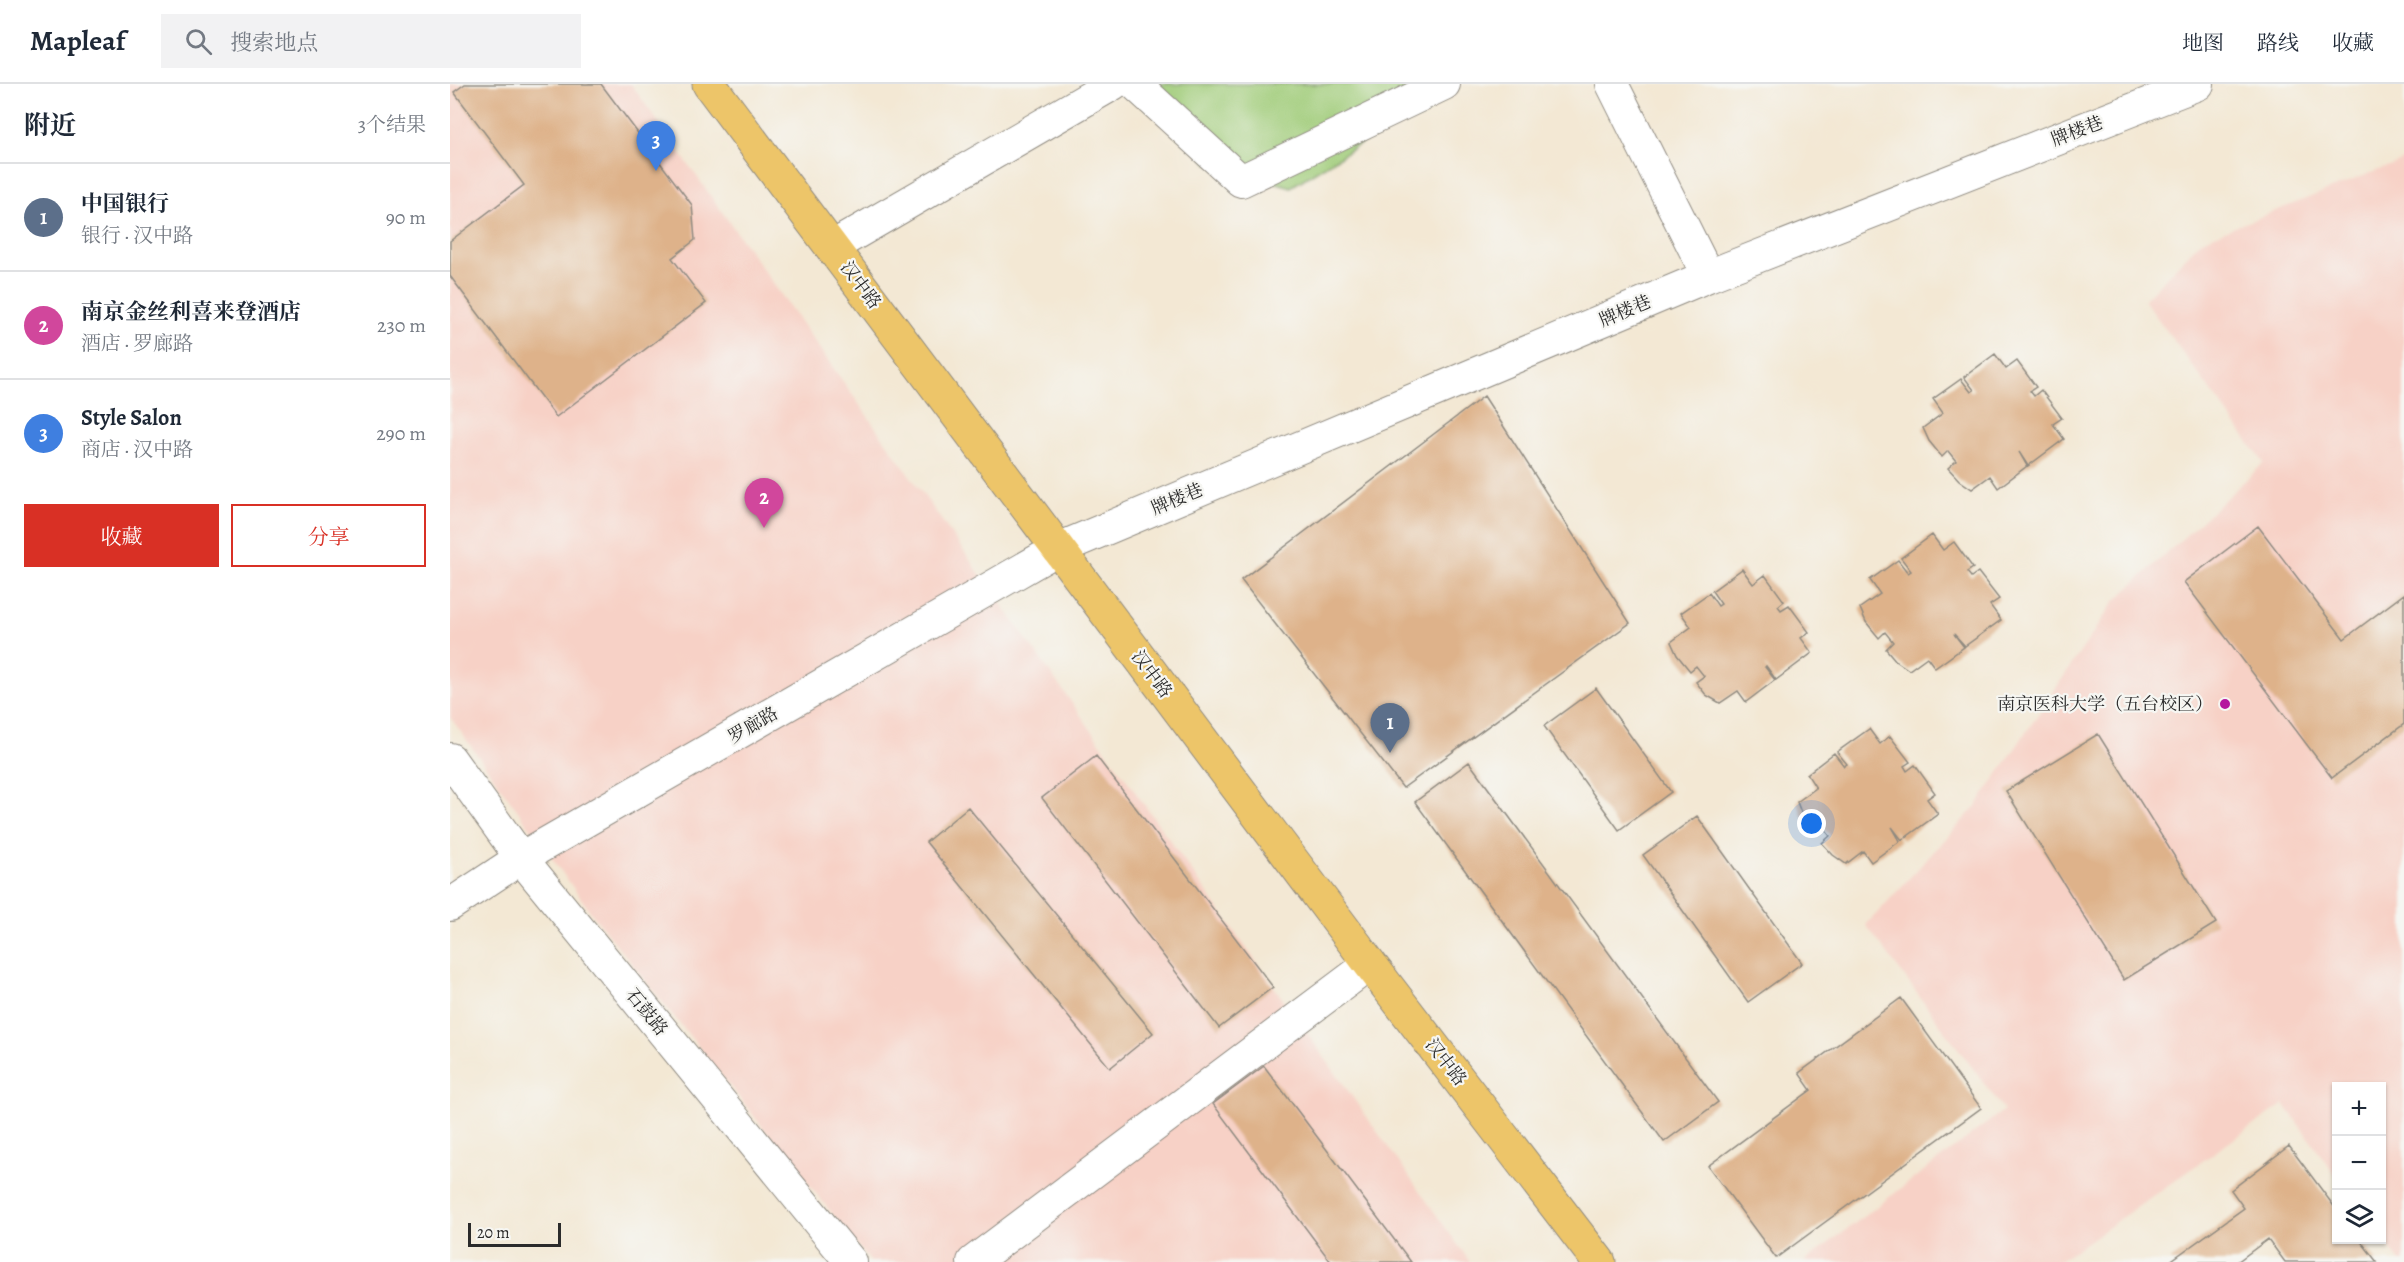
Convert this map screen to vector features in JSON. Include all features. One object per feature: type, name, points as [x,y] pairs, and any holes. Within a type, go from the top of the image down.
[{"type":"main road","name":"汉中路","points":[[709,84],[1370,964],[1599,1262]]},
{"type":"street","points":[[832,247],[1113,84]]},
{"type":"street","points":[[1136,84],[1241,181],[1444,84]]},
{"type":"street","points":[[1612,84],[1708,276]]},
{"type":"street","name":"牌楼巷","points":[[1058,549],[1708,276],[2198,84]]},
{"type":"street","name":"罗廊路","points":[[450,905],[522,858],[1058,549]]},
{"type":"street","name":"石鼓路","points":[[450,759],[522,858],[851,1262]]},
{"type":"street","points":[[973,1262],[1370,964]]},
{"type":"shaded area","points":[[450,84],[631,84],[1470,1262],[871,1262],[595,918],[450,717]]},
{"type":"shaded area","name":"南京医科大学（五台校区）","points":[[2404,160],[2404,1262],[2400,1262],[2386,1243],[2386,1082],[2332,1082],[2332,1170],[2284,1104],[2058,1262],[1804,1262],[2004,1110],[1866,925],[1977,805],[2114,602],[2264,463],[2144,300],[2202,240]]},
{"type":"green space","points":[[1134,84],[1457,84],[1291,187],[1208,163]]},
{"type":"building","points":[[465,84],[601,84],[692,205],[695,240],[672,258],[706,303],[556,417],[450,276],[450,241],[524,185],[454,92]]},
{"type":"building","points":[[1995,354],[2006,369],[2017,361],[2036,387],[2030,391],[2034,396],[2041,390],[2062,418],[2053,424],[2064,439],[2028,466],[2019,452],[2027,466],[1998,488],[1990,476],[1972,489],[1948,468],[1956,461],[1948,451],[1942,457],[1929,441],[1923,428],[1943,413],[1933,399],[1961,379],[1971,392],[1974,390],[1964,377]]},
{"type":"building","points":[[1484,396],[1630,623],[1403,788],[1241,580]]},
{"type":"building","points":[[2258,526],[2344,639],[2404,594],[2404,724],[2332,778],[2184,582]]},
{"type":"building","points":[[1932,535],[1943,550],[1954,542],[1973,568],[1967,572],[1971,577],[1978,572],[1999,599],[1990,605],[2001,620],[1965,646],[1954,634],[1964,647],[1935,668],[1927,657],[1909,670],[1896,661],[1886,649],[1893,642],[1885,632],[1879,638],[1866,622],[1860,608],[1880,594],[1870,580],[1898,560],[1908,573],[1911,571],[1901,558]]},
{"type":"building","points":[[1742,569],[1753,584],[1765,575],[1784,601],[1778,606],[1781,610],[1789,605],[1809,632],[1801,638],[1812,653],[1776,680],[1766,666],[1775,680],[1746,702],[1738,691],[1720,703],[1706,695],[1696,682],[1704,676],[1696,666],[1690,671],[1677,655],[1671,642],[1691,627],[1681,613],[1709,593],[1718,606],[1721,604],[1712,591]]},
{"type":"building","points":[[1596,688],[1671,792],[1619,830],[1544,726]]},
{"type":"building","points":[[1869,729],[1880,744],[1890,736],[1910,762],[1904,766],[1907,771],[1915,765],[1935,793],[1927,799],[1938,814],[1902,840],[1892,827],[1900,841],[1871,862],[1863,851],[1846,864],[1822,843],[1830,836],[1822,826],[1815,831],[1802,815],[1797,802],[1816,788],[1807,774],[1834,753],[1844,766],[1847,764],[1837,752]]},
{"type":"building","points":[[2098,734],[2216,923],[2124,980],[2006,791]]},
{"type":"building","points":[[1096,756],[1273,987],[1219,1028],[1042,798]]},
{"type":"building","points":[[1469,762],[1718,1102],[1664,1142],[1415,802]]},
{"type":"building","points":[[968,807],[1153,1033],[1110,1068],[926,842]]},
{"type":"building","points":[[1697,816],[1802,963],[1748,1002],[1643,855]]},
{"type":"building","points":[[1901,998],[1981,1108],[1776,1258],[1708,1166],[1811,1090],[1799,1073]]},
{"type":"building","points":[[1264,1066],[1411,1262],[1331,1262],[1213,1104]]},
{"type":"building","points":[[2289,1146],[2332,1204],[2332,1244],[2363,1244],[2377,1262],[2285,1262],[2268,1239],[2237,1262],[2169,1262],[2244,1208],[2231,1190]]},
{"type":"place","name":"Style Salon","points":[[656,171]]},
{"type":"place","name":"南京金丝利喜来登酒店","points":[[764,528]]},
{"type":"place","name":"南京医科大学（五台校区）","points":[[2225,704]]},
{"type":"place","name":"中国银行","points":[[1390,753]]}]
